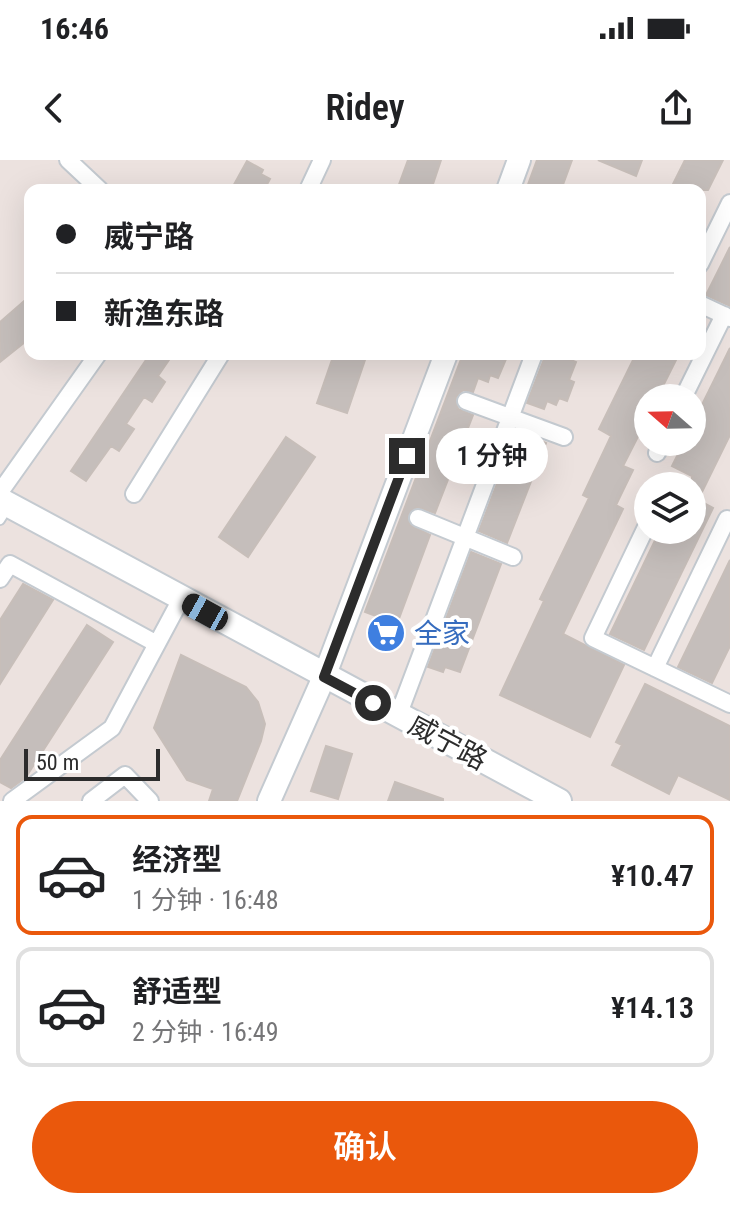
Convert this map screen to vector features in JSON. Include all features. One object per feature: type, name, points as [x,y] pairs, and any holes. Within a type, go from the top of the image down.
[{"type":"main road","name":"威宁路","points":[[2,504],[559,801]]},
{"type":"street","points":[[68,160],[94,184]]},
{"type":"street","points":[[311,184],[322,160]]},
{"type":"street","points":[[510,184],[519,160]]},
{"type":"street","points":[[706,252],[730,203]]},
{"type":"street","points":[[706,307],[727,316],[706,355]]},
{"type":"street","points":[[2,504],[94,360]]},
{"type":"street","points":[[134,494],[217,360]]},
{"type":"street","points":[[269,801],[324,677],[444,360]]},
{"type":"street","points":[[398,716],[532,360]]},
{"type":"street","points":[[691,384],[703,360]]},
{"type":"street","points":[[466,401],[564,437]]},
{"type":"street","points":[[418,518],[513,557]]},
{"type":"street","points":[[655,668],[727,519]]},
{"type":"street","points":[[638,544],[593,638],[729,701]]},
{"type":"street","points":[[0,579],[10,564],[157,644]]},
{"type":"street","points":[[12,801],[112,728],[181,599]]},
{"type":"street","points":[[91,801],[125,775],[150,801]]},
{"type":"building","points":[[408,160],[441,160],[433,184],[399,184]]},
{"type":"building","points":[[537,160],[572,160],[563,184],[528,184]]},
{"type":"building","points":[[598,160],[642,160],[636,176]]},
{"type":"building","points":[[685,160],[723,160],[708,190],[706,184],[673,184]]},
{"type":"building","points":[[247,161],[263,170],[261,174],[270,179],[267,184],[234,184]]},
{"type":"building","points":[[730,247],[730,306],[706,295]]},
{"type":"building","points":[[24,301],[24,343],[0,362],[0,322]]},
{"type":"building","points":[[730,348],[730,435],[706,484],[706,472],[684,472],[672,466],[677,456],[706,456],[706,397]]},
{"type":"building","points":[[146,360],[169,360],[158,376],[165,382],[152,402],[144,397],[126,424],[134,429],[119,451],[111,446],[86,481],[71,471]]},
{"type":"building","points":[[332,360],[365,360],[347,413],[317,403]]},
{"type":"building","points":[[461,360],[506,360],[498,378],[490,375],[488,382],[478,378],[473,392],[463,390],[456,397],[458,409],[473,415],[435,513],[417,507],[408,515],[410,525],[430,535],[397,624],[365,612]]},
{"type":"building","points":[[544,360],[576,362],[569,380],[574,382],[567,401],[559,398],[556,405],[547,401],[544,409],[527,403]]},
{"type":"building","points":[[633,360],[676,360],[664,384],[634,384],[634,444],[623,466],[633,470],[616,505],[623,509],[563,634],[624,665],[590,737],[500,695],[544,601],[540,599],[589,498],[583,495],[611,436],[599,429]]},
{"type":"building","points":[[517,431],[546,443],[507,543],[479,531]]},
{"type":"building","points":[[286,437],[315,457],[248,557],[219,537]]},
{"type":"building","points":[[706,504],[713,508],[706,522]]},
{"type":"building","points":[[653,544],[696,544],[644,650],[610,634]]},
{"type":"building","points":[[471,552],[501,564],[460,672],[445,667],[443,672],[428,667]]},
{"type":"building","points":[[730,560],[730,646],[712,683],[678,667]]},
{"type":"building","points":[[23,584],[53,600],[0,684],[0,620]]},
{"type":"building","points":[[87,625],[113,642],[26,777],[11,788],[0,782],[0,760]]},
{"type":"building","points":[[181,655],[246,687],[258,702],[265,724],[237,801],[209,801],[213,789],[187,780],[154,728]]},
{"type":"building","points":[[645,684],[730,726],[730,800],[678,775],[669,794],[612,765],[622,745],[616,742]]},
{"type":"building","points":[[326,746],[352,754],[338,799],[311,791]]},
{"type":"building","points":[[395,782],[443,799],[443,801],[388,801]]},
{"type":"place","name":"全家","points":[[386,633]]},
{"type":"route","points":[[373,703],[324,677],[407,456]]}]
